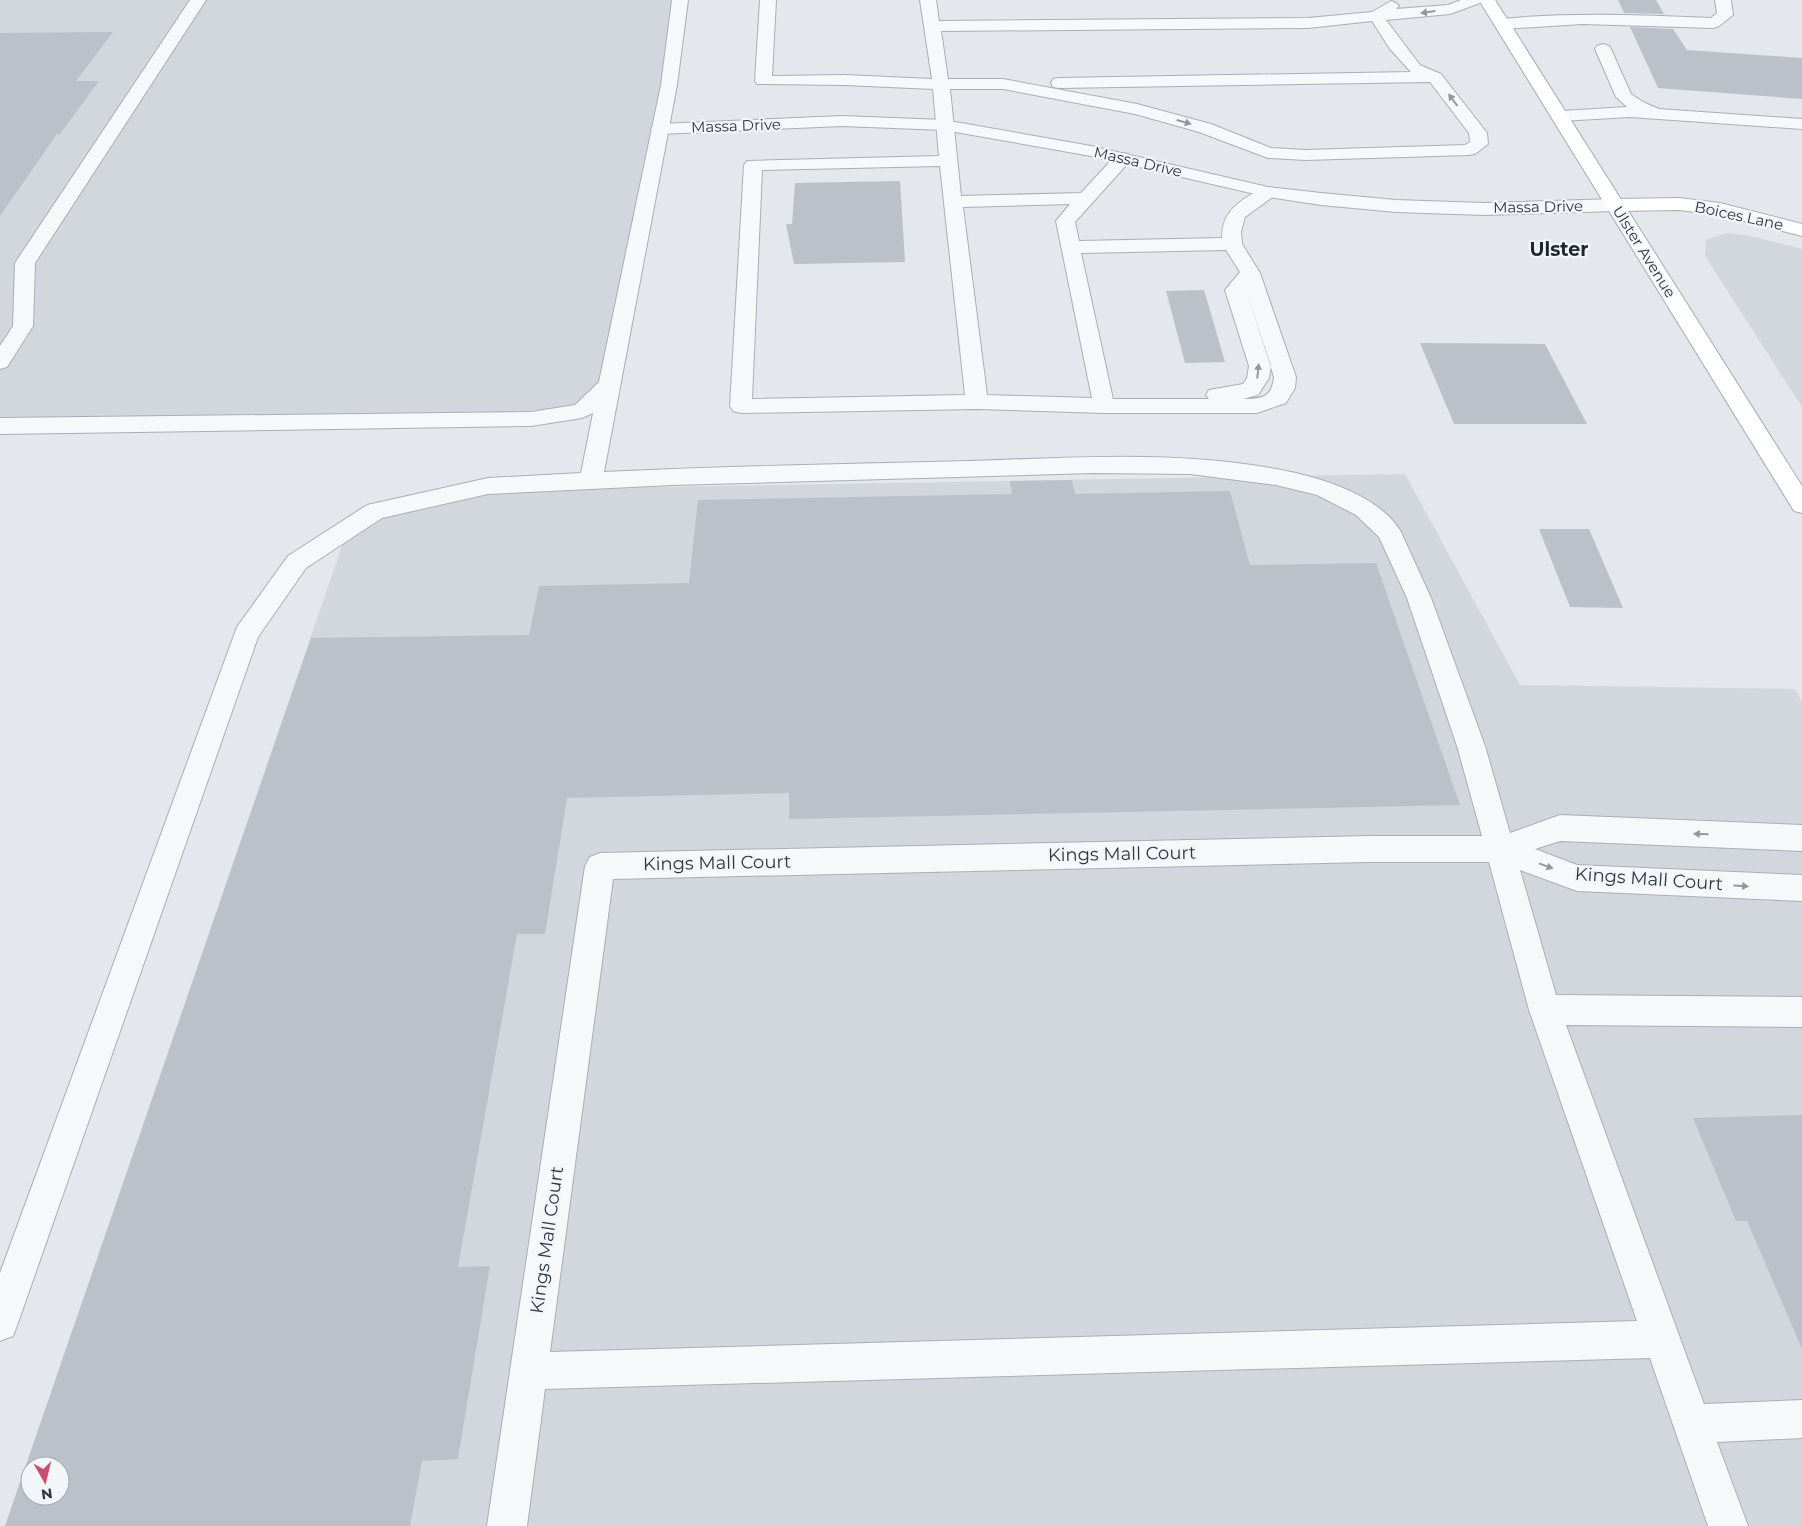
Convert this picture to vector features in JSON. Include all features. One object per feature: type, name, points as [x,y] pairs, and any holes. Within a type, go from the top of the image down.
[{"type":"main road","name":"Ulster Avenue","points":[[1486,0],[1561,116],[1802,505]]},
{"type":"main road","name":"Boices Lane","points":[[1615,205],[1679,204],[1720,209],[1802,230]]},
{"type":"street","points":[[0,362],[23,326],[25,263],[198,0]]},
{"type":"street","points":[[591,481],[675,48],[680,0]]},
{"type":"street","points":[[768,0],[763,81],[845,80],[941,84],[1003,84],[1435,77]]},
{"type":"street","points":[[928,0],[941,84],[952,202],[977,402]]},
{"type":"street","points":[[1376,16],[1401,0]]},
{"type":"street","points":[[931,26],[1308,23],[1450,9],[1475,0]]},
{"type":"street","points":[[1502,24],[1582,17],[1714,23],[1725,15],[1723,0]]},
{"type":"street","points":[[1003,84],[1137,109],[1205,128],[1284,145],[1404,144],[1444,142],[1462,137],[1471,125],[1435,77],[1414,68],[1396,46],[1376,16]]},
{"type":"street","points":[[1603,49],[1624,97],[1637,106],[1657,113]]},
{"type":"street","points":[[1561,116],[1613,112],[1657,113],[1802,124]]},
{"type":"street","name":"Massa Drive","points":[[660,129],[842,121],[944,125],[1123,158],[1268,192],[1321,199],[1396,206],[1484,208],[1615,205]]},
{"type":"street","points":[[1103,397],[1065,221],[1123,158]]},
{"type":"street","points":[[948,161],[753,165],[741,406],[977,402],[1160,395],[1212,395],[1250,390],[1258,378],[1260,366],[1234,290],[1250,273],[1232,244],[1231,227],[1235,214],[1268,192]]},
{"type":"street","points":[[952,202],[1086,198]]},
{"type":"street","points":[[1072,247],[1232,244]]},
{"type":"street","points":[[0,426],[531,419],[582,411],[609,385]]},
{"type":"street","points":[[0,1323],[246,634],[296,562],[375,510],[488,486],[673,477],[1093,466],[1190,466],[1276,477],[1324,489],[1364,509],[1389,532],[1422,607],[1471,746],[1545,1010],[1728,1526]]},
{"type":"street","name":"Kings Mall Court","points":[[507,1526],[600,866],[1360,849],[1500,849],[1560,828],[1802,838]]},
{"type":"street","name":"Kings Mall Court","points":[[1500,849],[1577,878],[1802,888]]},
{"type":"street","points":[[1545,1010],[1802,1012]]},
{"type":"street","points":[[529,1371],[1662,1339]]},
{"type":"street","points":[[1692,1424],[1802,1419]]},
{"type":"shaded area","points":[[0,0],[680,0],[609,385],[582,411],[0,426]]},
{"type":"shaded area","points":[[1726,233],[1746,235],[1802,249],[1802,407],[1705,256],[1706,240]]},
{"type":"shaded area","points":[[1405,474],[1520,685],[1795,689],[1802,702],[1802,1526],[5,1526],[20,1482],[20,1506],[70,1506],[70,1456],[29,1456],[353,514],[432,491]]},
{"type":"building","points":[[1618,0],[1656,0],[1664,14],[1624,13]]},
{"type":"building","points":[[1630,27],[1673,29],[1687,50],[1802,58],[1802,99],[1658,88]]},
{"type":"building","points":[[113,32],[76,81],[99,81],[60,134],[57,134],[0,216],[0,33]]},
{"type":"building","points":[[900,181],[905,262],[794,264],[786,224],[792,224],[795,183]]},
{"type":"building","points":[[1204,290],[1225,362],[1185,363],[1166,291]]},
{"type":"building","points":[[1420,343],[1545,344],[1587,424],[1454,424]]},
{"type":"building","points":[[1072,480],[1075,494],[1230,491],[1250,565],[1376,563],[1460,805],[789,819],[789,793],[567,798],[545,934],[517,934],[458,1267],[490,1266],[458,1459],[422,1461],[410,1526],[5,1526],[20,1482],[20,1506],[70,1506],[70,1456],[29,1456],[311,638],[529,635],[539,586],[689,583],[698,500],[1012,494],[1010,481]]},
{"type":"building","points":[[1539,529],[1589,529],[1623,608],[1570,607]]},
{"type":"building","points":[[1802,1115],[1802,1349],[1747,1221],[1736,1221],[1693,1118]]},
{"type":"district","name":"Ulster","points":[[1559,249]]}]
